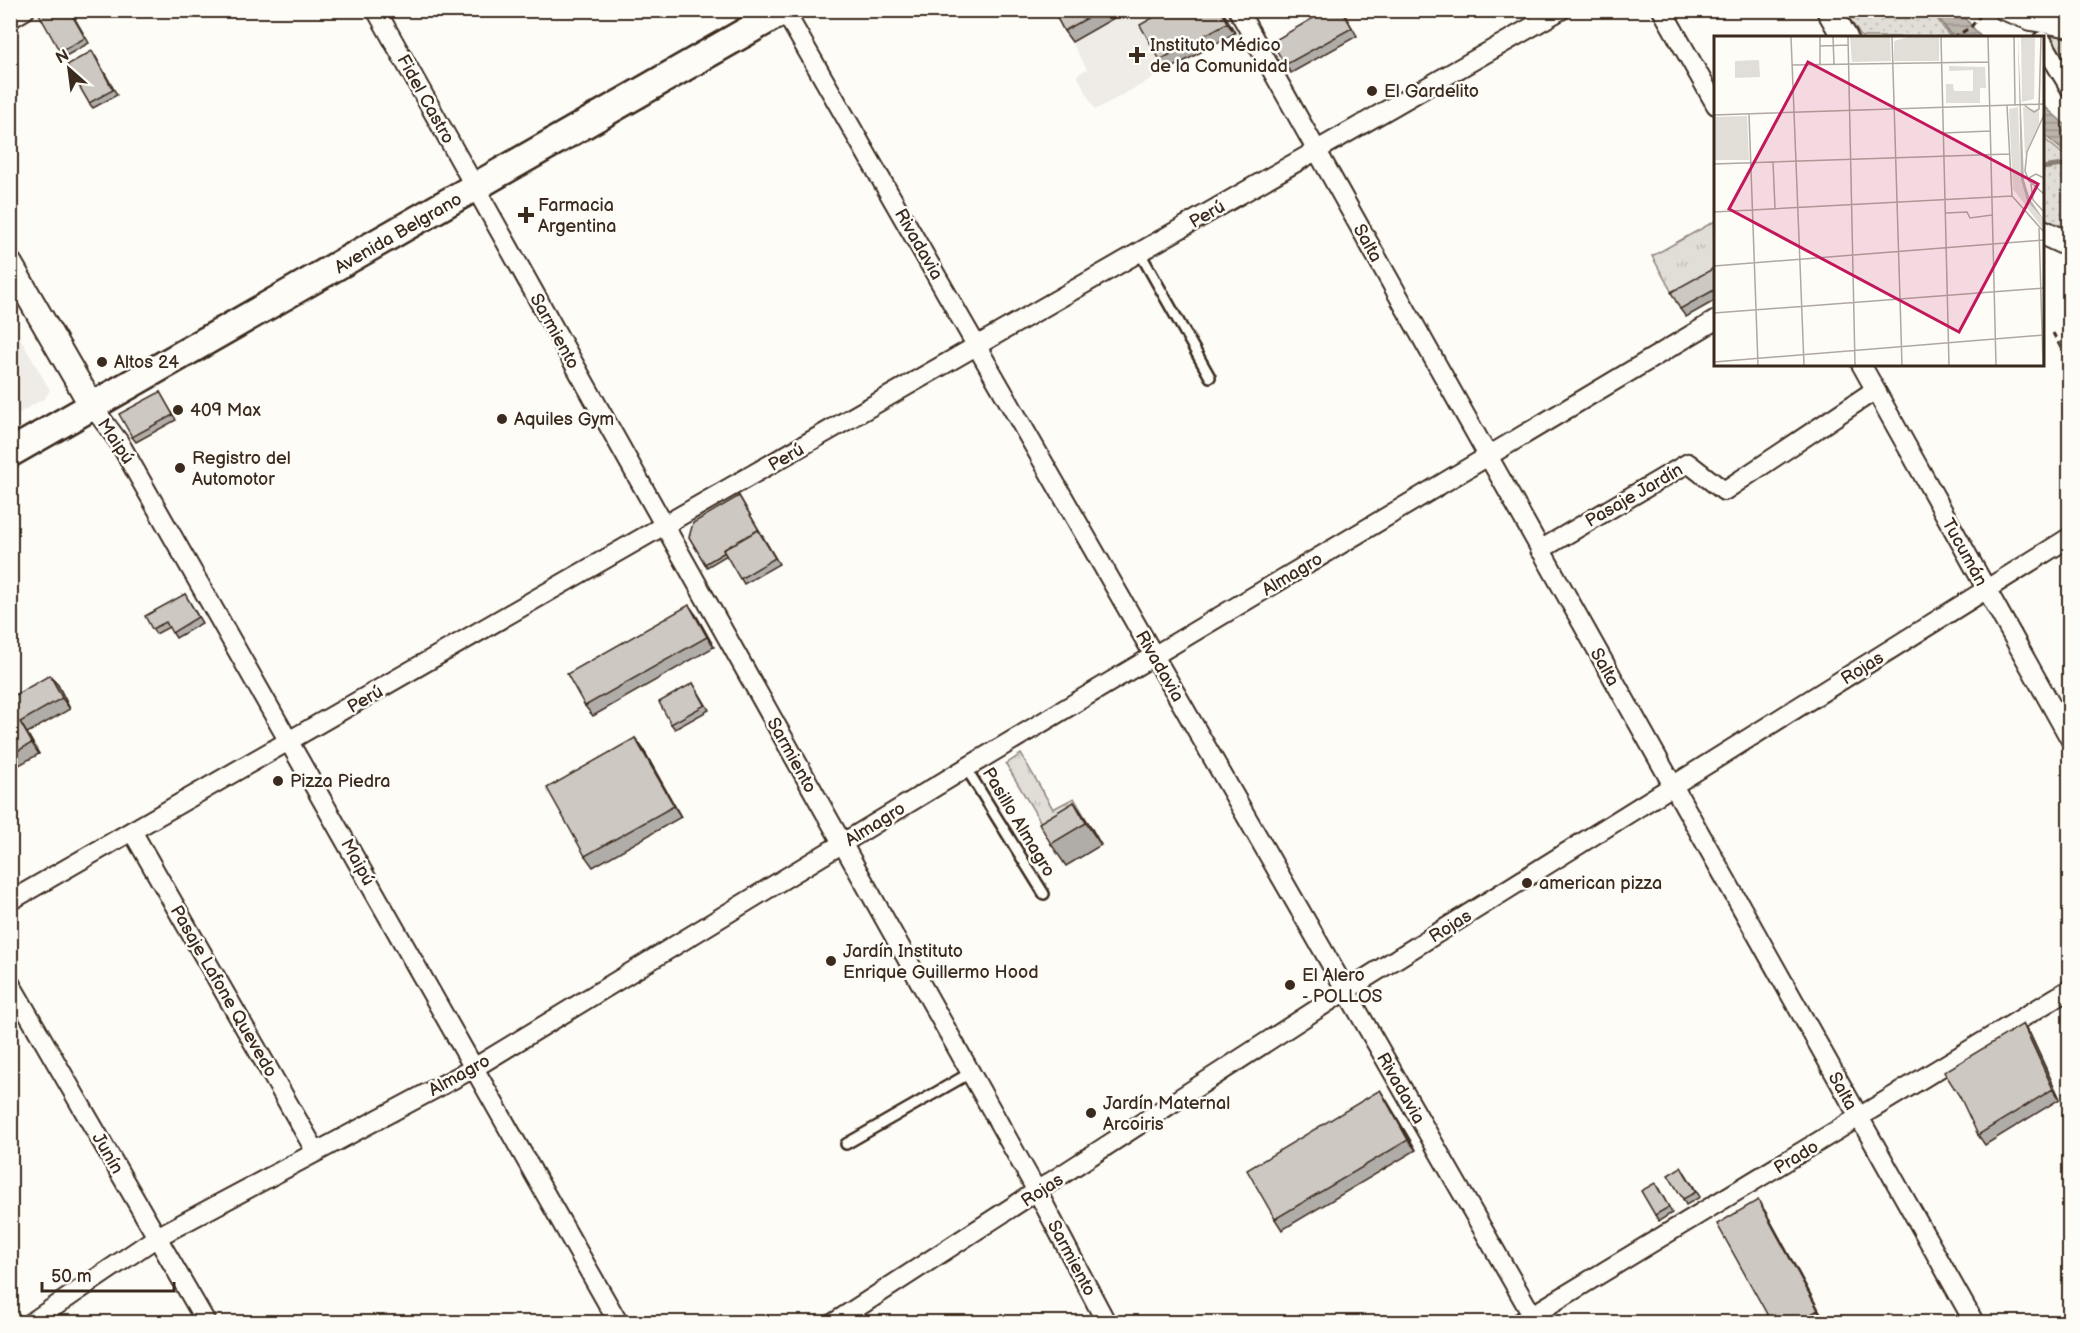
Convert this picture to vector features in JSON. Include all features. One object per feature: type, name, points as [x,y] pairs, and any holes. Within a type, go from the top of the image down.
[{"type":"main road","name":"Avenida Belgrano","points":[[10,453],[784,10]]},
{"type":"main road","points":[[1829,10],[1844,36]]},
{"type":"main road","points":[[2044,232],[2070,245]]},
{"type":"main road","points":[[10,264],[92,406]]},
{"type":"street","points":[[10,19],[25,10]]},
{"type":"street","name":"Fidel Castro","points":[[376,10],[476,188]]},
{"type":"street","name":"Rivadavia","points":[[784,10],[1345,991],[1530,1320]]},
{"type":"street","name":"Salta","points":[[1238,10],[1858,1120],[1974,1323]]},
{"type":"street","name":"Perú","points":[[10,901],[1561,10]]},
{"type":"street","points":[[1662,10],[1714,101]]},
{"type":"street","points":[[2002,10],[2031,21],[2070,28]]},
{"type":"street","points":[[2031,21],[2040,36]]},
{"type":"street","points":[[2044,42],[2070,88]]},
{"type":"street","name":"Sarmiento","points":[[476,188],[1038,1193],[1106,1323]]},
{"type":"street","name":"Almagro","points":[[32,1323],[157,1237],[474,1068],[966,768],[1714,321]]},
{"type":"street","name":"Tucumán","points":[[1862,366],[2070,739]]},
{"type":"street","name":"Pasaje Jardín","points":[[1540,550],[1688,463],[1724,492],[1875,390]]},
{"type":"street","name":"Maipú","points":[[92,406],[119,442],[618,1323]]},
{"type":"street","name":"Rojas","points":[[835,1323],[1038,1193],[1345,991],[2070,537]]},
{"type":"street","name":"Pasaje Lafone Quevedo","points":[[132,831],[316,1152]]},
{"type":"street","name":"Junín","points":[[10,982],[206,1323]]},
{"type":"street","name":"Prado","points":[[1530,1320],[2070,989]]},
{"type":"lane","points":[[1140,253],[1210,377]]},
{"type":"lane","name":"Pasillo Almagro","points":[[966,768],[1044,894]]},
{"type":"lane","points":[[846,1144],[970,1073]]},
{"type":"path","points":[[1956,36],[1971,27],[1983,10]]},
{"type":"path","points":[[2053,333],[2070,365]]},
{"type":"shaded area","name":"Instituto Médico de la Comunidad","points":[[1054,11],[1222,11],[1235,33],[1095,110],[1077,75],[1087,69]]},
{"type":"shaded area","points":[[1934,11],[1959,11],[1980,36],[1951,36]]},
{"type":"shaded area","points":[[2044,106],[2069,128],[2069,156],[2044,135]]},
{"type":"shaded area","points":[[10,321],[50,390],[45,398],[11,418]]},
{"type":"green space","points":[[1845,11],[1932,11],[1949,36],[1860,36]]},
{"type":"green space","points":[[2058,33],[2069,36],[2069,68],[2052,40],[2053,35]]},
{"type":"green space","points":[[2044,139],[2069,159],[2069,231],[2044,218]]},
{"type":"green space","points":[[1714,222],[1714,279],[1676,300],[1652,256]]},
{"type":"green space","points":[[1021,754],[1053,809],[1074,798],[1089,824],[1054,845],[1006,764]]},
{"type":"building","points":[[44,10],[69,10],[85,38],[60,52],[39,14]]},
{"type":"building","points":[[1053,10],[1102,10],[1064,31]]},
{"type":"building","points":[[1166,10],[1221,10],[1227,23],[1160,60],[1140,25]]},
{"type":"building","points":[[1327,10],[1342,10],[1352,28],[1285,65],[1272,42]]},
{"type":"building","points":[[92,51],[113,90],[89,103],[67,65]]},
{"type":"building","points":[[1714,268],[1714,290],[1680,309],[1671,292]]},
{"type":"building","points":[[160,392],[173,415],[132,437],[119,414]]},
{"type":"building","points":[[739,496],[760,532],[758,530],[723,550],[725,552],[705,564],[689,537],[693,523]]},
{"type":"building","points":[[758,530],[775,558],[740,579],[723,550]]},
{"type":"building","points":[[185,594],[198,617],[172,633],[166,622],[152,629],[145,616]]},
{"type":"building","points":[[689,605],[707,637],[585,706],[567,674]]},
{"type":"building","points":[[50,675],[62,698],[20,722],[32,743],[10,755],[10,698]]},
{"type":"building","points":[[693,683],[705,705],[671,724],[659,702]]},
{"type":"building","points":[[635,738],[674,806],[585,856],[547,788]]},
{"type":"building","points":[[1074,802],[1086,823],[1051,844],[1039,823]]},
{"type":"building","points":[[2023,1024],[2053,1089],[1978,1135],[1960,1097],[1944,1072]]},
{"type":"building","points":[[1380,1090],[1408,1140],[1275,1219],[1247,1170]]},
{"type":"building","points":[[1681,1167],[1696,1192],[1683,1199],[1668,1175]]},
{"type":"building","points":[[1655,1183],[1669,1207],[1655,1215],[1641,1191]]},
{"type":"building","points":[[1758,1200],[1818,1310],[1796,1323],[1772,1323],[1717,1224]]},
{"type":"waterway","points":[[2044,168],[2070,164]]},
{"type":"place","name":"Instituto Médico de la Comunidad","points":[[1137,55]]},
{"type":"place","name":"El Gardelito","points":[[1372,91]]},
{"type":"place","name":"Farmacia Argentina","points":[[526,215]]},
{"type":"place","name":"Altos 24","points":[[102,362]]},
{"type":"place","name":"409 Max","points":[[178,410]]},
{"type":"place","name":"Aquiles Gym","points":[[502,419]]},
{"type":"place","name":"Registro del Automotor","points":[[180,468]]},
{"type":"place","name":"Pizza Piedra","points":[[278,781]]},
{"type":"place","name":"american pizza","points":[[1527,883]]},
{"type":"place","name":"Jardín Instituto Enrique Guillermo Hood","points":[[831,961]]},
{"type":"place","name":"El Alero - POLLOS","points":[[1290,985]]},
{"type":"place","name":"Jardín Maternal Arcoiris","points":[[1091,1113]]}]
